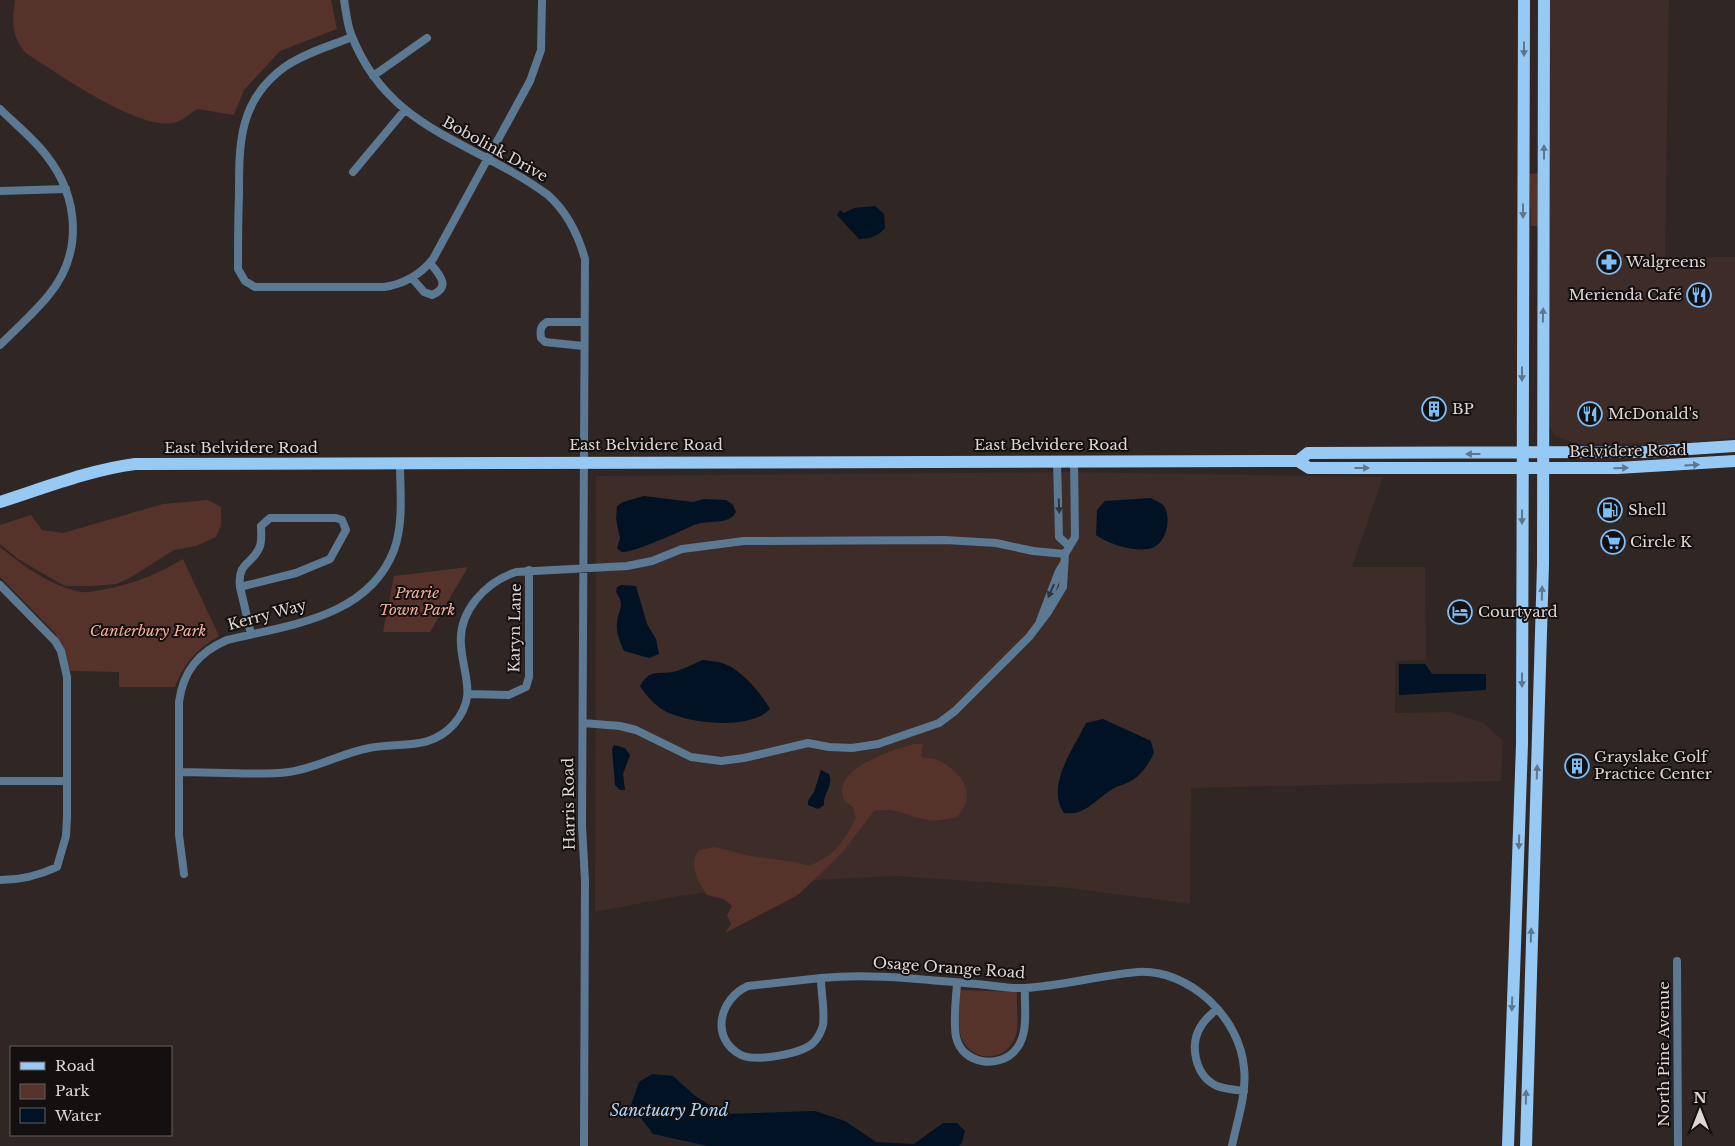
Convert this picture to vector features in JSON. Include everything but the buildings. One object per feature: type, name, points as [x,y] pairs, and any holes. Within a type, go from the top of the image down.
[{"type":"main road","points":[[1508,1146],[1522,744],[1524,0]]},
{"type":"main road","points":[[1526,1146],[1542,592],[1544,0]]},
{"type":"main road","name":"Belvidere Road","points":[[1522,454],[1662,452],[1735,446]]},
{"type":"main road","name":"East Belvidere Road","points":[[1298,461],[1308,453],[1522,454]]},
{"type":"main road","name":"East Belvidere Road","points":[[0,502],[76,477],[135,464],[1298,461],[1309,468],[1522,468]]},
{"type":"main road","name":"Belvidere Road","points":[[1522,468],[1649,468],[1735,461]]},
{"type":"street","name":"Bobolink Drive","points":[[344,0],[352,37],[373,76],[391,98],[404,111],[433,130],[548,195],[569,220],[576,233],[585,259],[583,462]]},
{"type":"street","points":[[352,37],[288,65],[268,82],[252,106],[244,123],[239,144],[238,269],[245,281],[260,288],[384,287],[412,278],[430,263],[538,62],[542,41],[542,0]]},
{"type":"street","points":[[373,76],[427,38]]},
{"type":"street","points":[[0,109],[45,154],[66,189],[74,220],[72,248],[66,266],[49,295],[0,345]]},
{"type":"street","points":[[353,172],[404,111]]},
{"type":"street","points":[[0,191],[66,189]]},
{"type":"street","points":[[412,278],[424,292],[432,295],[439,292],[442,286],[441,277],[430,263]]},
{"type":"street","points":[[583,346],[544,342],[541,338],[540,330],[542,325],[547,322],[584,322]]},
{"type":"street","points":[[1057,461],[1060,537],[1067,550]]},
{"type":"street","points":[[583,723],[620,726],[636,730],[691,757],[721,761],[744,758],[808,743],[829,747],[852,748],[878,744],[920,731],[942,721],[955,711],[1029,637],[1040,621],[1059,571],[1064,563],[1067,550],[1075,537],[1074,461]]},
{"type":"street","name":"Harris Road","points":[[583,462],[584,1146]]},
{"type":"street","name":"Kerry Way","points":[[184,874],[179,835],[179,702],[181,689],[190,667],[212,646],[327,614],[354,601],[370,587],[382,573],[394,550],[400,508],[400,463]]},
{"type":"street","points":[[240,587],[296,572],[330,559],[344,536],[345,525],[336,518],[270,518],[265,520],[262,526],[261,545],[241,569],[239,577],[240,587],[251,634]]},
{"type":"street","points":[[179,772],[287,772],[368,748],[429,742],[455,722],[466,704],[468,694],[461,645],[463,627],[467,616],[481,593],[502,576],[529,570],[627,566],[652,561],[682,550],[744,541],[945,540],[996,543],[1033,552],[1067,550]]},
{"type":"street","name":"Karyn Lane","points":[[468,694],[509,695],[519,692],[526,687],[529,677],[529,570]]},
{"type":"street","points":[[0,585],[47,631],[61,651],[67,677],[66,836],[57,867],[39,876],[19,880],[0,880]]},
{"type":"street","points":[[0,781],[67,781]]},
{"type":"street","name":"North Pine Avenue","points":[[1677,961],[1678,1146]]},
{"type":"street","name":"Osage Orange Road","points":[[821,978],[823,1024],[814,1042],[803,1050],[764,1057],[743,1056],[727,1043],[722,1034],[722,1015],[729,999],[748,986],[821,978],[855,975],[1025,988],[1139,972],[1155,973],[1189,986],[1203,995],[1217,1009],[1236,1036],[1244,1068],[1244,1091],[1232,1146]]},
{"type":"street","points":[[957,983],[956,1038],[963,1050],[970,1056],[987,1063],[1000,1061],[1010,1056],[1017,1048],[1024,1026],[1025,988]]},
{"type":"street","points":[[1217,1009],[1201,1026],[1197,1035],[1195,1048],[1196,1063],[1208,1080],[1217,1086],[1244,1091]]},
{"type":"shaded area","points":[[1548,0],[1669,0],[1665,257],[1735,257],[1735,438],[1685,443],[1577,444],[1555,436],[1548,423]]},
{"type":"shaded area","points":[[1067,472],[1383,477],[1352,567],[1425,567],[1426,660],[1396,661],[1395,713],[1449,712],[1484,723],[1503,741],[1501,781],[1191,788],[1190,904],[1070,888],[897,876],[832,879],[768,885],[679,896],[595,912],[596,476]]},
{"type":"green space","points":[[15,0],[331,0],[337,29],[280,51],[244,90],[234,115],[197,109],[177,122],[158,123],[120,110],[99,99],[27,54],[15,35],[13,15]]},
{"type":"green space","points":[[1538,173],[1538,226],[1531,226],[1529,174]]},
{"type":"green space","points":[[208,500],[221,507],[221,526],[216,537],[196,546],[174,550],[128,579],[116,584],[65,586],[18,559],[0,544],[0,525],[31,515],[42,530],[63,533],[163,504]]},
{"type":"green space","name":"Canterbury Park","points":[[0,547],[48,580],[83,592],[111,588],[133,582],[153,575],[183,559],[219,636],[192,657],[175,687],[119,687],[119,672],[70,671],[64,650],[55,633],[0,577]]},
{"type":"green space","name":"Prarie Town Park","points":[[468,567],[430,632],[383,632],[394,576]]},
{"type":"green space","points":[[914,744],[923,744],[921,757],[940,761],[956,772],[961,779],[967,793],[963,809],[957,817],[932,820],[921,819],[890,810],[874,811],[842,853],[798,895],[725,933],[731,924],[727,915],[732,906],[724,899],[707,895],[700,884],[694,867],[694,861],[699,850],[715,847],[750,856],[795,862],[809,866],[818,862],[837,847],[847,835],[856,818],[853,807],[844,801],[842,789],[845,780],[861,765],[872,759]]},
{"type":"green space","points":[[960,990],[1017,992],[1018,1022],[1015,1038],[1004,1052],[997,1055],[981,1056],[967,1047],[960,1035]]},
{"type":"water","points":[[875,206],[884,214],[885,228],[870,238],[859,239],[837,215],[840,210],[844,213],[854,208]]},
{"type":"water","points":[[644,496],[693,502],[704,499],[726,500],[733,505],[736,512],[733,516],[723,521],[700,523],[647,545],[622,552],[617,548],[620,538],[616,519],[617,506],[623,502]]},
{"type":"water","points":[[1151,498],[1162,504],[1168,521],[1165,535],[1157,545],[1145,549],[1130,548],[1108,542],[1096,535],[1097,510],[1105,501]]},
{"type":"water","points":[[621,585],[636,586],[647,624],[656,639],[659,654],[649,658],[624,651],[617,627],[621,601],[616,592],[617,587]]},
{"type":"water","points":[[703,660],[722,663],[736,670],[756,689],[770,709],[760,716],[732,723],[700,721],[671,714],[660,708],[640,686],[652,674],[677,671]]},
{"type":"water","points":[[1399,664],[1425,664],[1432,674],[1486,674],[1486,690],[1399,695]]},
{"type":"water","points":[[1103,719],[1151,741],[1154,753],[1144,770],[1133,780],[1113,789],[1084,810],[1064,813],[1059,802],[1058,791],[1063,767],[1086,723]]},
{"type":"water","points":[[614,745],[625,748],[630,755],[623,774],[625,790],[620,790],[615,785],[612,749]]},
{"type":"water","points":[[821,770],[829,774],[830,782],[824,805],[818,809],[808,805],[808,801],[814,792]]},
{"type":"water","name":"Sanctuary Pond","points":[[652,1074],[673,1076],[694,1095],[723,1114],[815,1111],[845,1121],[876,1142],[914,1144],[943,1123],[957,1123],[965,1131],[962,1143],[959,1146],[708,1146],[653,1134],[631,1105],[639,1082]]},
{"type":"place","name":"Walgreens","points":[[1609,262]]},
{"type":"place","name":"Merienda Café","points":[[1699,295]]},
{"type":"place","name":"BP","points":[[1434,409]]},
{"type":"place","name":"McDonald's","points":[[1590,414]]},
{"type":"place","name":"Shell","points":[[1610,510]]},
{"type":"place","name":"Circle K","points":[[1613,542]]},
{"type":"place","name":"Courtyard","points":[[1460,612]]},
{"type":"place","name":"Grayslake Golf Practice Center","points":[[1577,766]]}]
